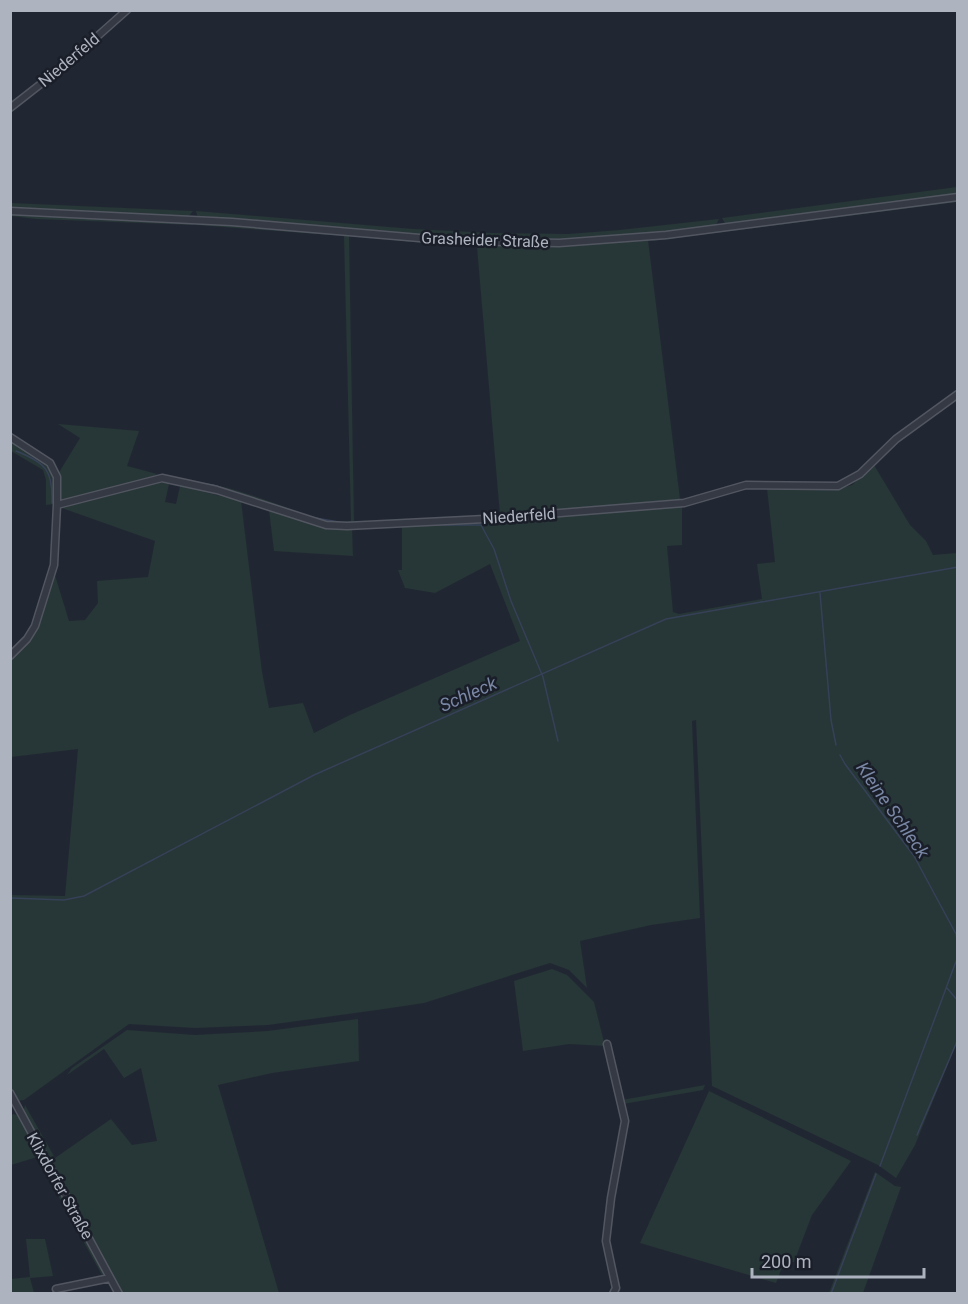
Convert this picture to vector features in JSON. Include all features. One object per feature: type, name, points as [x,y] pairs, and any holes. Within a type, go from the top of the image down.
[{"type":"street","name":"Niederfeld","points":[[10,108],[65,65],[127,10]]},
{"type":"street","name":"Grasheider Straße","points":[[10,211],[232,222],[455,241],[559,243],[666,235],[957,197]]},
{"type":"street","name":"Niederfeld","points":[[57,505],[162,478],[217,490],[326,525],[347,526],[485,519],[684,503],[746,485],[838,486],[860,474],[896,439],[957,394]]},
{"type":"street","points":[[10,437],[50,464],[57,477],[54,565],[35,626],[27,639],[10,656]]},
{"type":"street","points":[[607,1044],[625,1121],[606,1241],[616,1288],[613,1293]]},
{"type":"street","name":"Klixdorfer Straße","points":[[10,1093],[119,1293]]},
{"type":"street","points":[[10,1112],[17,1107]]},
{"type":"street","points":[[56,1289],[110,1278]]},
{"type":"shaded area","points":[[957,187],[957,194],[726,225],[722,218]]},
{"type":"shaded area","points":[[957,199],[957,202],[652,241],[654,238]]},
{"type":"shaded area","points":[[11,203],[193,211],[188,217],[11,209]]},
{"type":"shaded area","points":[[196,211],[413,229],[493,233],[568,234],[719,219],[715,227],[611,238],[544,241],[440,238],[297,224],[198,218]]},
{"type":"shaded area","points":[[11,213],[191,222],[194,225],[36,219],[11,216]]},
{"type":"shaded area","points":[[198,222],[344,233],[344,236],[197,225]]},
{"type":"shaded area","points":[[349,234],[565,245],[648,240],[680,499],[667,503],[500,515],[477,247],[349,236],[354,522],[351,524],[326,522],[196,484],[197,482],[207,483],[236,490],[321,519],[351,521],[344,236]]},
{"type":"shaded area","points":[[58,424],[139,431],[127,466],[157,474],[151,478],[59,501],[58,474],[80,438]]},
{"type":"shaded area","points":[[11,440],[49,466],[54,477],[54,504],[46,505],[46,480],[43,470],[11,451]]},
{"type":"shaded area","points":[[874,465],[910,525],[926,541],[933,555],[957,553],[957,1042],[915,1145],[896,1178],[878,1165],[712,1086],[696,720],[692,721],[700,918],[651,925],[580,941],[587,988],[569,970],[550,963],[424,1003],[384,1009],[268,1025],[195,1028],[129,1024],[24,1100],[17,1101],[10,1087],[11,895],[65,896],[78,749],[11,757],[10,658],[28,641],[54,572],[69,621],[85,620],[98,603],[97,581],[148,577],[155,541],[59,507],[157,482],[169,484],[165,502],[176,504],[180,486],[241,501],[262,672],[269,708],[303,703],[314,733],[520,641],[490,564],[435,593],[405,588],[398,570],[402,570],[402,525],[479,523],[479,521],[682,506],[682,545],[667,546],[673,612],[679,614],[762,599],[757,564],[775,562],[767,488],[839,489],[852,485]]},
{"type":"shaded area","points":[[269,510],[325,526],[352,528],[353,556],[274,551]]},
{"type":"shaded area","points":[[552,969],[567,975],[594,1002],[605,1046],[569,1044],[523,1051],[514,981]]},
{"type":"shaded area","points":[[358,1019],[359,1061],[272,1073],[218,1085],[279,1293],[123,1293],[23,1113],[25,1105],[55,1158],[111,1119],[132,1145],[157,1141],[141,1068],[124,1078],[104,1049],[67,1075],[72,1068],[127,1030],[195,1035],[268,1031]]},
{"type":"shaded area","points":[[705,1085],[703,1090],[623,1104],[622,1100]]},
{"type":"shaded area","points":[[709,1091],[851,1161],[812,1215],[794,1262],[784,1262],[776,1283],[640,1243]]},
{"type":"shaded area","points":[[17,1115],[105,1274],[103,1277],[37,1157],[11,1165],[11,1116]]},
{"type":"shaded area","points":[[875,1172],[895,1186],[901,1187],[863,1293],[829,1293]]},
{"type":"shaded area","points":[[26,1239],[45,1239],[53,1276],[30,1278],[34,1293],[11,1293],[11,1279],[30,1277]]},
{"type":"waterway","points":[[16,451],[46,469],[51,483],[52,503]]},
{"type":"waterway","points":[[202,484],[213,485],[286,509]]},
{"type":"waterway","points":[[310,517],[344,523]]},
{"type":"waterway","points":[[420,525],[481,525],[494,549],[511,601],[543,677],[558,741]]},
{"type":"waterway","points":[[364,528],[382,527]]},
{"type":"waterway","points":[[32,625],[52,555]]},
{"type":"waterway","name":"Schleck","points":[[10,898],[64,900],[84,896],[314,775],[666,619],[958,567]]},
{"type":"waterway","name":"Kleine Schleck","points":[[820,593],[831,720],[836,745]]},
{"type":"waterway","name":"Kleine Schleck","points":[[840,755],[914,856],[956,934],[958,944]]},
{"type":"waterway","name":"Kleine Schleck","points":[[880,1166],[958,956]]},
{"type":"waterway","points":[[947,988],[958,1001]]},
{"type":"waterway","points":[[917,1135],[958,1039]]},
{"type":"waterway","name":"Kleine Schleck","points":[[831,1294],[876,1174]]}]
